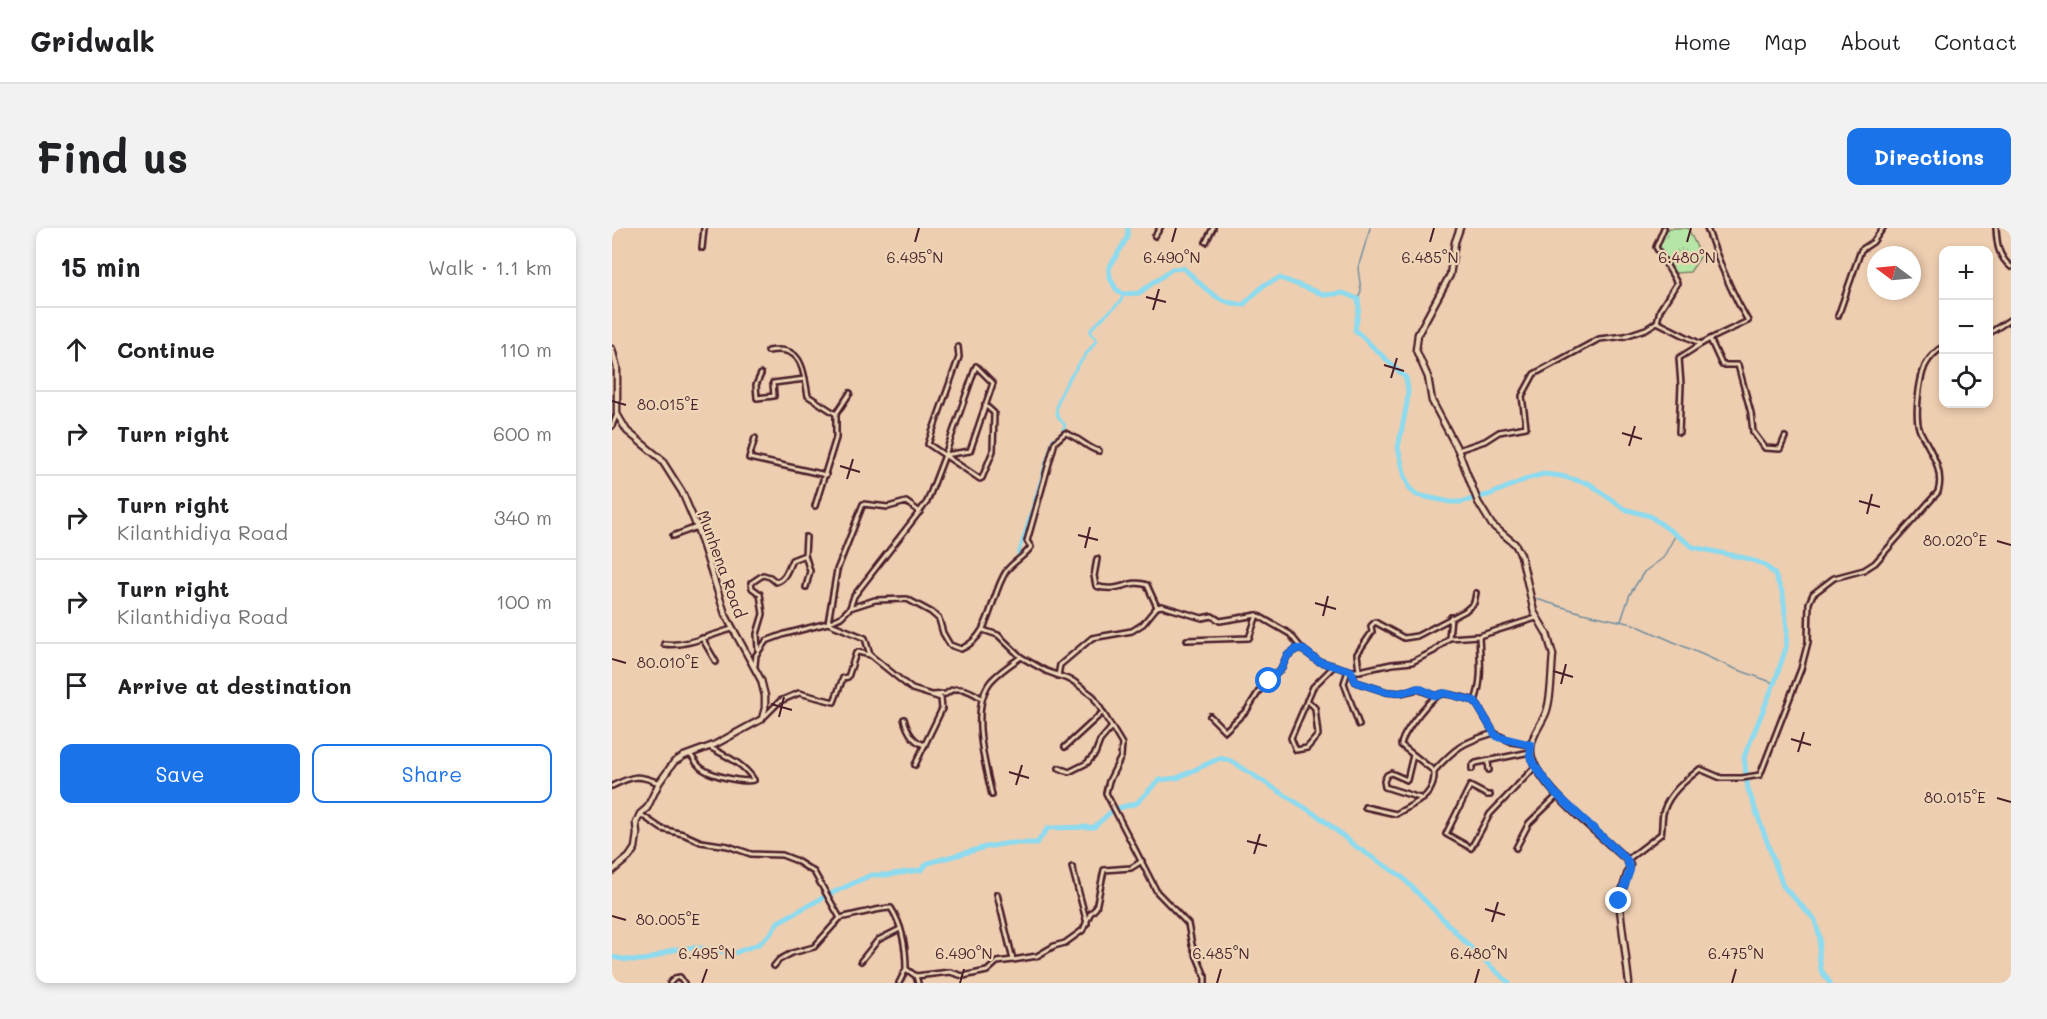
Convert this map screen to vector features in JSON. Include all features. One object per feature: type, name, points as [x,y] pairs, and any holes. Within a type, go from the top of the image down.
[{"type":"street","points":[[702,248],[704,228]]},
{"type":"street","points":[[1155,236],[1160,228]]},
{"type":"street","points":[[1206,242],[1213,228]]},
{"type":"street","points":[[1460,228],[1455,242],[1450,275],[1424,321],[1416,343],[1418,356],[1428,377],[1432,401],[1458,450],[1478,502],[1492,525],[1515,544],[1521,555],[1536,618],[1547,634],[1553,655],[1547,710],[1531,745],[1530,752],[1535,767],[1557,796],[1627,860],[1630,870],[1619,901],[1629,983]]},
{"type":"street","points":[[1458,450],[1485,441],[1499,432],[1526,427],[1522,396],[1534,374],[1599,339],[1625,336],[1646,329],[1657,322],[1660,310],[1677,283],[1656,247],[1664,228]]},
{"type":"street","points":[[1679,432],[1681,385],[1679,358],[1712,337],[1748,321],[1725,274],[1707,228]]},
{"type":"street","points":[[1838,316],[1861,250],[1873,242],[1883,228]]},
{"type":"street","points":[[1996,228],[1997,249],[2001,258],[2011,267]]},
{"type":"street","points":[[1993,331],[2011,319]]},
{"type":"street","points":[[1657,322],[1701,344]]},
{"type":"street","points":[[1710,339],[1722,365],[1738,365],[1751,412],[1753,432],[1765,448],[1780,449],[1785,437]]},
{"type":"street","points":[[958,347],[959,357],[928,444],[980,479],[993,451],[994,413],[985,405]]},
{"type":"street","points":[[768,351],[779,349],[794,353],[803,365],[808,396],[836,414]]},
{"type":"street","points":[[1627,860],[1661,834],[1663,812],[1672,795],[1700,769],[1717,778],[1760,775],[1801,669],[1808,642],[1809,603],[1813,594],[1834,579],[1875,564],[1938,492],[1940,479],[1934,456],[1916,418],[1924,369],[1939,349]]},
{"type":"street","points":[[612,350],[617,368],[617,414],[612,426]]},
{"type":"street","points":[[850,608],[854,596],[927,502],[976,366],[993,383],[970,451],[945,455]]},
{"type":"street","points":[[761,374],[756,385],[757,398],[774,396],[773,383],[805,379]]},
{"type":"street","points":[[815,506],[836,438],[836,414],[850,393]]},
{"type":"street","name":"Munhena Road","points":[[617,414],[627,430],[661,459],[682,492],[697,527],[724,614],[754,667],[765,696],[762,719]]},
{"type":"street","points":[[758,652],[766,641],[828,623],[850,608],[875,600],[907,599],[931,612],[939,620],[950,645],[961,649],[969,645],[983,630],[998,587],[1008,568],[1031,547],[1027,541],[1055,442],[1065,433],[1075,436],[1094,451],[1100,451]]},
{"type":"street","points":[[755,438],[749,458],[826,475]]},
{"type":"street","points":[[828,623],[837,570],[863,504],[888,507],[906,502],[920,512]]},
{"type":"street","points":[[673,536],[697,527]]},
{"type":"street","points":[[806,537],[805,555],[810,571],[806,587]]},
{"type":"street","points":[[754,667],[763,615],[760,594],[752,588],[751,583],[763,575],[780,582],[787,573],[792,560],[805,555]]},
{"type":"street","points":[[1097,559],[1094,576],[1096,586],[1114,589],[1139,582],[1147,585],[1157,607]]},
{"type":"street","points":[[1359,671],[1357,654],[1372,633],[1371,626],[1375,622],[1404,638],[1417,636],[1474,603],[1476,593]]},
{"type":"street","points":[[1058,676],[1060,665],[1092,638],[1132,631],[1143,624],[1157,607],[1162,606],[1202,618],[1212,616],[1220,621],[1257,615],[1290,634],[1302,649],[1318,661],[1349,671],[1412,662],[1434,651],[1449,638],[1479,636],[1536,618]]},
{"type":"street","points":[[1187,640],[1249,638],[1257,615]]},
{"type":"street","points":[[1449,638],[1451,618]]},
{"type":"street","points":[[828,623],[865,638],[870,656]]},
{"type":"street","points":[[664,644],[673,645],[732,629]]},
{"type":"street","points":[[983,630],[998,635],[1021,657],[1073,681],[1093,696],[1122,744],[1122,757],[1109,781],[1106,793],[1157,892],[1188,924],[1192,945],[1205,976],[1205,983]]},
{"type":"street","points":[[1475,701],[1479,692],[1481,666],[1479,636]]},
{"type":"street","points":[[702,638],[716,662]]},
{"type":"street","points":[[1210,717],[1225,731],[1247,710],[1261,688],[1281,669],[1287,656],[1296,649],[1302,649]]},
{"type":"street","points":[[612,871],[629,857],[635,848],[636,823],[640,814],[647,808],[659,783],[674,762],[709,747],[762,719],[780,701],[798,693],[834,702],[843,678],[848,677],[858,652],[870,656],[912,689],[941,698],[942,709],[915,765]]},
{"type":"street","points":[[992,795],[980,727],[981,698],[992,680],[1021,657]]},
{"type":"street","points":[[1307,700],[1316,708],[1318,735],[1307,748],[1296,750],[1291,738],[1307,700],[1313,687],[1334,666]]},
{"type":"street","points":[[1349,671],[1356,682],[1387,692],[1400,693],[1418,688],[1436,696]]},
{"type":"street","points":[[1349,671],[1344,683],[1359,725]]},
{"type":"street","points":[[930,696],[956,690],[970,691],[981,698]]},
{"type":"street","points":[[1434,771],[1401,745],[1401,740],[1410,725],[1436,696],[1444,693],[1475,701],[1498,737],[1531,745]]},
{"type":"street","points":[[1065,747],[1103,712]]},
{"type":"street","points":[[904,719],[911,736],[918,743],[925,745]]},
{"type":"street","points":[[1059,768],[1069,772],[1087,763],[1095,754],[1100,741],[1112,727]]},
{"type":"street","points":[[1365,807],[1396,814],[1423,799],[1427,796],[1434,780],[1434,771],[1451,752],[1470,740],[1494,733]]},
{"type":"street","points":[[690,754],[700,768],[743,781],[754,780],[748,770],[709,747]]},
{"type":"street","points":[[1472,769],[1476,763],[1530,752]]},
{"type":"street","points":[[1413,755],[1407,780],[1391,773],[1384,781],[1385,787],[1423,799]]},
{"type":"street","points":[[1488,762],[1489,770]]},
{"type":"street","points":[[1490,795],[1470,786],[1446,834],[1470,848],[1490,814],[1535,767]]},
{"type":"street","points":[[612,786],[633,776],[642,776],[659,783]]},
{"type":"street","points":[[1516,848],[1529,823],[1557,796]]},
{"type":"street","points":[[640,814],[662,829],[683,834],[700,842],[728,846],[751,854],[782,855],[795,860],[814,872],[840,918]]},
{"type":"street","points":[[916,976],[950,972],[963,976],[987,971],[997,962],[1037,956],[1054,946],[1065,943],[1083,930],[1090,914],[1096,908],[1104,870],[1131,868],[1142,861]]},
{"type":"street","points":[[1072,867],[1083,916],[1087,924]]},
{"type":"street","points":[[997,894],[1013,960]]},
{"type":"street","points":[[774,966],[779,960],[792,953],[814,947],[840,918],[886,907],[891,908],[900,929],[906,957],[906,969],[899,983]]},
{"type":"street","points":[[861,961],[878,940],[900,929]]},
{"type":"street","points":[[906,969],[916,976],[918,983]]},
{"type":"street","points":[[963,976],[964,983]]},
{"type":"street","points":[[670,983],[675,978],[680,978],[684,983]]},
{"type":"green space","points":[[1667,228],[1688,228],[1701,256],[1690,272],[1675,273],[1659,247]]},
{"type":"waterway","points":[[1128,228],[1127,238],[1109,268],[1110,278],[1116,289],[1123,294],[1139,293],[1172,269],[1183,268],[1216,297],[1243,305],[1264,285],[1280,278],[1325,295],[1343,293],[1358,299],[1359,308],[1355,330],[1406,378],[1407,403],[1398,448],[1405,477],[1410,489],[1417,495],[1461,502],[1491,494],[1544,474],[1561,476],[1590,484],[1624,509],[1650,516],[1693,547],[1745,558],[1763,564],[1774,573],[1783,594],[1787,630],[1786,648],[1744,757],[1748,789],[1783,886],[1815,920],[1820,938],[1821,970],[1830,983]]},
{"type":"waterway","points":[[1358,299],[1361,291],[1358,268],[1370,228]]},
{"type":"waterway","points":[[1017,558],[1053,439],[1061,435],[1065,425],[1057,414],[1060,397],[1071,376],[1097,340],[1091,333],[1091,329],[1121,301],[1123,294]]},
{"type":"waterway","points":[[1621,621],[1630,594],[1644,572],[1663,558],[1676,534]]},
{"type":"waterway","points":[[1533,598],[1582,613],[1633,624],[1733,668],[1774,683]]},
{"type":"waterway","points":[[1115,809],[1137,803],[1159,780],[1177,778],[1220,758],[1231,761],[1321,818],[1355,846],[1401,876],[1476,953],[1509,983]]},
{"type":"waterway","points":[[830,894],[871,875],[921,870],[928,863],[986,847],[1010,843],[1037,843],[1048,828],[1094,827],[1113,810]]},
{"type":"waterway","points":[[612,957],[645,960],[670,951],[693,948],[725,952],[726,956],[759,944],[771,933],[778,922],[826,896]]},
{"type":"route","points":[[1269,681],[1281,669],[1287,656],[1296,649],[1302,649],[1318,661],[1351,671],[1356,682],[1387,692],[1400,693],[1418,688],[1436,696],[1444,693],[1475,701],[1498,737],[1531,745],[1530,756],[1541,777],[1627,860],[1630,870],[1619,901]]}]
